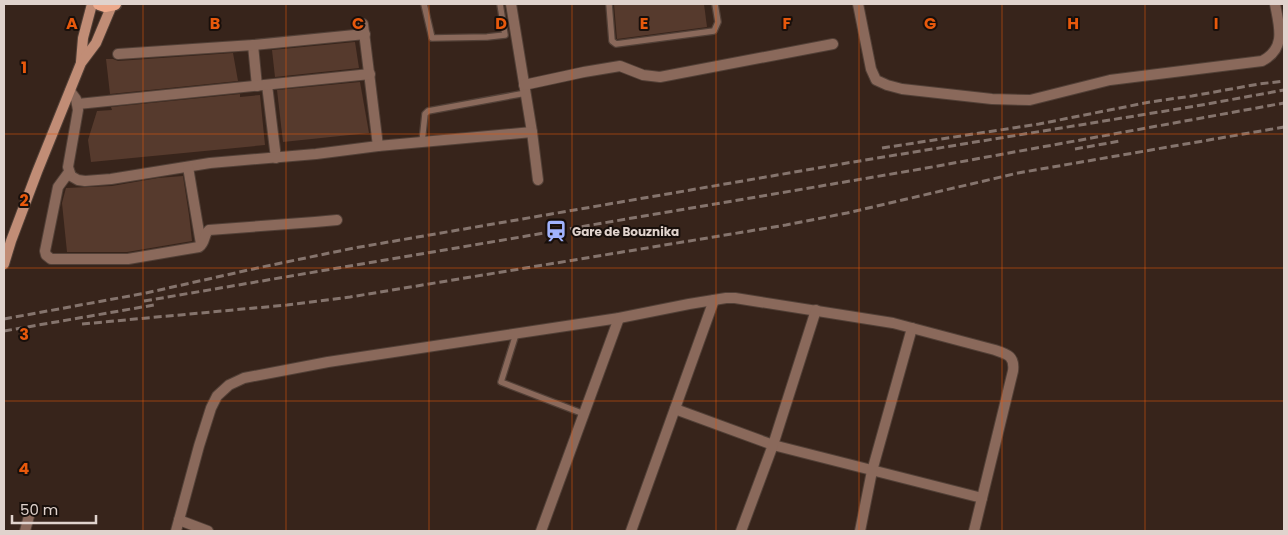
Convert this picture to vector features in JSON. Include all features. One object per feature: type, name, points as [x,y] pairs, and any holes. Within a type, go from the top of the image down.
[{"type":"street","points":[[4,264],[37,172],[81,63],[84,38],[92,4]]},
{"type":"street","points":[[81,63],[96,43],[109,4]]},
{"type":"street","points":[[511,4],[538,180]]},
{"type":"street","points":[[858,4],[872,74],[876,80],[902,89],[992,99],[1020,100],[1030,100],[1110,80],[1262,61],[1274,52],[1279,40],[1280,30],[1275,4]]},
{"type":"street","points":[[118,54],[253,46],[364,29],[378,146]]},
{"type":"street","points":[[525,89],[584,72],[620,66],[642,75],[660,76],[834,44]]},
{"type":"street","points":[[253,46],[276,158]]},
{"type":"street","points":[[78,104],[370,74]]},
{"type":"street","points":[[70,91],[76,99],[78,110],[68,167],[73,178],[78,180],[111,179],[210,163],[532,132]]},
{"type":"street","points":[[188,167],[201,245]]},
{"type":"street","points":[[69,172],[58,187],[45,251],[46,256],[51,259],[128,258],[191,249],[204,243],[205,234],[209,230],[337,220]]},
{"type":"street","points":[[176,531],[211,408],[217,396],[229,384],[244,378],[298,367],[619,318],[714,300],[735,298],[872,319],[1004,352],[1008,355],[1013,361],[1013,371],[974,531]]},
{"type":"street","points":[[631,531],[714,300]]},
{"type":"street","points":[[741,531],[773,446],[816,310]]},
{"type":"street","points":[[541,531],[619,318]]},
{"type":"street","points":[[860,531],[872,470],[912,328]]},
{"type":"street","points":[[675,410],[773,446],[982,498]]},
{"type":"street","points":[[25,531],[29,516]]},
{"type":"street","points":[[179,520],[208,531]]},
{"type":"lane","points":[[424,4],[432,38],[487,38],[505,35],[500,4]]},
{"type":"lane","points":[[609,4],[612,40],[616,44],[714,31],[718,22],[715,4]]},
{"type":"lane","points":[[422,142],[425,114],[428,111],[525,89]]},
{"type":"lane","points":[[516,334],[501,382],[584,414]]},
{"type":"building","points":[[614,4],[704,4],[707,27],[617,39]]},
{"type":"building","points":[[355,42],[359,68],[275,77],[272,50]]},
{"type":"building","points":[[233,53],[238,81],[110,94],[106,59],[118,61]]},
{"type":"building","points":[[360,82],[369,133],[283,142],[277,90]]},
{"type":"building","points":[[240,94],[240,97],[260,95],[265,145],[91,162],[88,140],[97,111],[112,110],[111,107]]},
{"type":"building","points":[[183,176],[192,241],[127,252],[67,252],[62,203],[66,188],[112,186],[158,178]]},
{"type":"railway","points":[[882,148],[1039,124],[1150,102],[1284,81]]},
{"type":"railway","points":[[4,319],[146,293],[354,248],[1284,90]]},
{"type":"railway","points":[[144,301],[921,169],[1284,103]]},
{"type":"railway","points":[[82,324],[287,305],[350,297],[786,225],[847,213],[1018,173],[1284,127]]},
{"type":"railway","points":[[1075,149],[1120,141]]},
{"type":"railway","points":[[4,331],[154,305]]},
{"type":"place","name":"Gare de Bouznika","points":[[556,231]]}]
